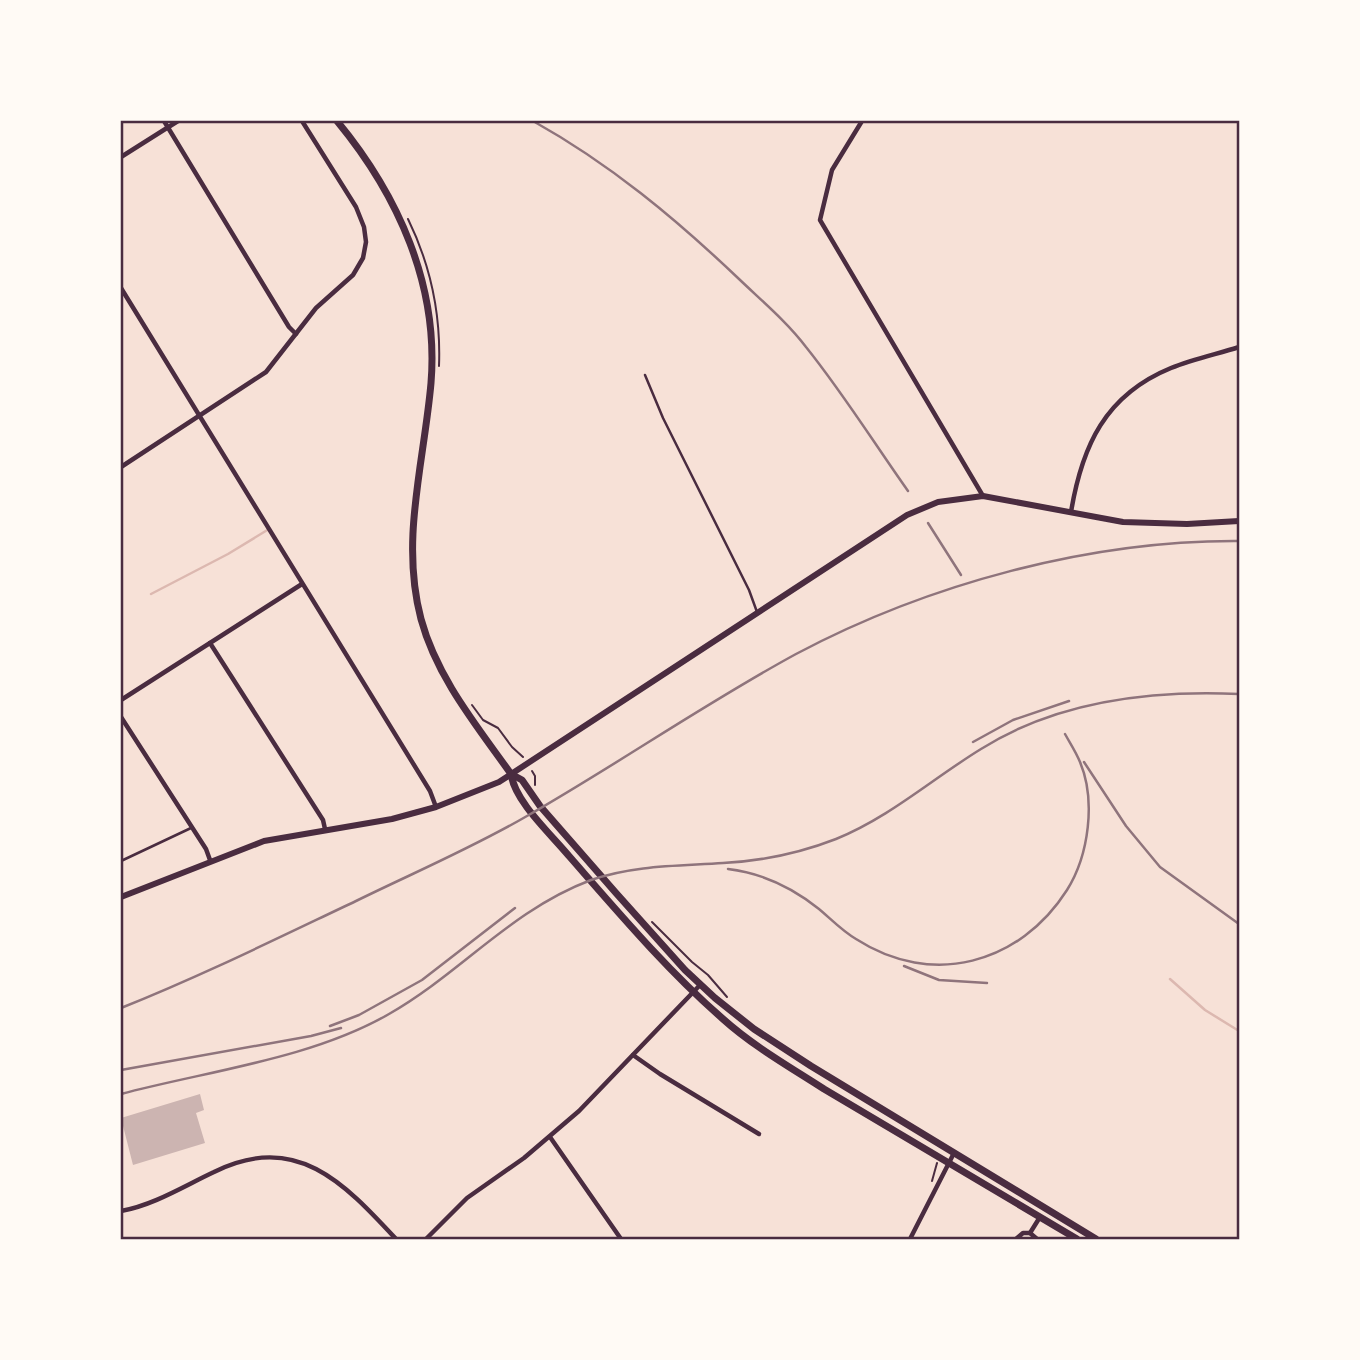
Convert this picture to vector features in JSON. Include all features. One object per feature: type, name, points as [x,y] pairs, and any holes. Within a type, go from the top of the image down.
[{"type":"main road","points":[[337,121],[363,156],[402,222],[420,268],[429,307],[432,337],[431,383],[411,531],[413,576],[421,620],[435,656],[456,696],[511,774],[513,784],[528,808],[607,900],[724,1021],[792,1069],[1077,1239]]},
{"type":"main road","points":[[511,774],[532,787],[616,893],[700,985],[754,1029],[1096,1239]]},
{"type":"street","points":[[164,121],[289,327],[296,334]]},
{"type":"street","points":[[121,157],[178,121]]},
{"type":"street","points":[[121,467],[266,372],[316,308],[353,275],[363,258],[365,227],[356,207],[302,121]]},
{"type":"street","points":[[862,121],[832,170],[820,220],[983,496]]},
{"type":"street","points":[[121,288],[430,791],[436,807]]},
{"type":"street","points":[[1071,513],[1076,481],[1090,443],[1115,406],[1151,377],[1173,367],[1239,347]]},
{"type":"street","points":[[121,897],[264,841],[392,819],[463,798],[511,774],[907,515],[939,502],[983,496],[1124,522],[1187,524],[1239,521]]},
{"type":"street","points":[[121,700],[302,584]]},
{"type":"street","points":[[210,643],[323,820],[325,830]]},
{"type":"street","points":[[121,717],[210,860]]},
{"type":"street","points":[[426,1239],[467,1198],[524,1158],[579,1111],[700,985]]},
{"type":"street","points":[[633,1055],[760,1134]]},
{"type":"street","points":[[550,1137],[621,1239]]},
{"type":"street","points":[[910,1239],[954,1153]]},
{"type":"street","points":[[121,1211],[149,1204],[235,1163],[281,1158],[312,1166],[337,1180],[396,1239]]},
{"type":"street","points":[[1030,1233],[1040,1217]]},
{"type":"street","points":[[1016,1239],[1023,1233],[1030,1233],[1037,1239]]},
{"type":"lane","points":[[645,375],[668,429],[749,590],[757,613]]},
{"type":"lane","points":[[121,861],[192,828]]},
{"type":"path","points":[[532,787],[534,774]]},
{"type":"path","points":[[648,917],[713,982]]},
{"type":"building","points":[[200,1094],[204,1110],[196,1113],[205,1143],[133,1165],[121,1118]]},
{"type":"waterway","points":[[151,594],[228,554],[269,529]]},
{"type":"waterway","points":[[1170,979],[1205,1010],[1239,1031]]},
{"type":"railway","points":[[533,121],[589,155],[641,193],[774,312],[820,364],[908,491]]},
{"type":"railway","points":[[928,523],[961,575]]},
{"type":"railway","points":[[121,1008],[181,983],[485,839],[561,796],[728,693],[796,654],[847,629],[955,587],[1068,558],[1125,548],[1239,541]]},
{"type":"railway","points":[[121,1094],[293,1053],[359,1029],[415,998],[536,908],[591,880],[640,869],[766,858],[822,844],[875,820],[981,749],[1010,733],[1073,709],[1172,694],[1239,694]]},
{"type":"railway","points":[[973,742],[1013,720],[1069,701]]},
{"type":"railway","points":[[728,869],[752,874],[787,888],[809,901],[851,936],[885,954],[914,962],[944,965],[972,961],[1000,951],[1025,936],[1048,915],[1067,890],[1081,861],[1088,827],[1088,793],[1080,762],[1065,734]]},
{"type":"railway","points":[[1084,762],[1126,826],[1160,867],[1239,924]]},
{"type":"railway","points":[[330,1026],[359,1015],[422,980],[515,908]]},
{"type":"railway","points":[[904,966],[939,980],[987,983]]},
{"type":"railway","points":[[121,1070],[311,1036],[341,1028]]}]
